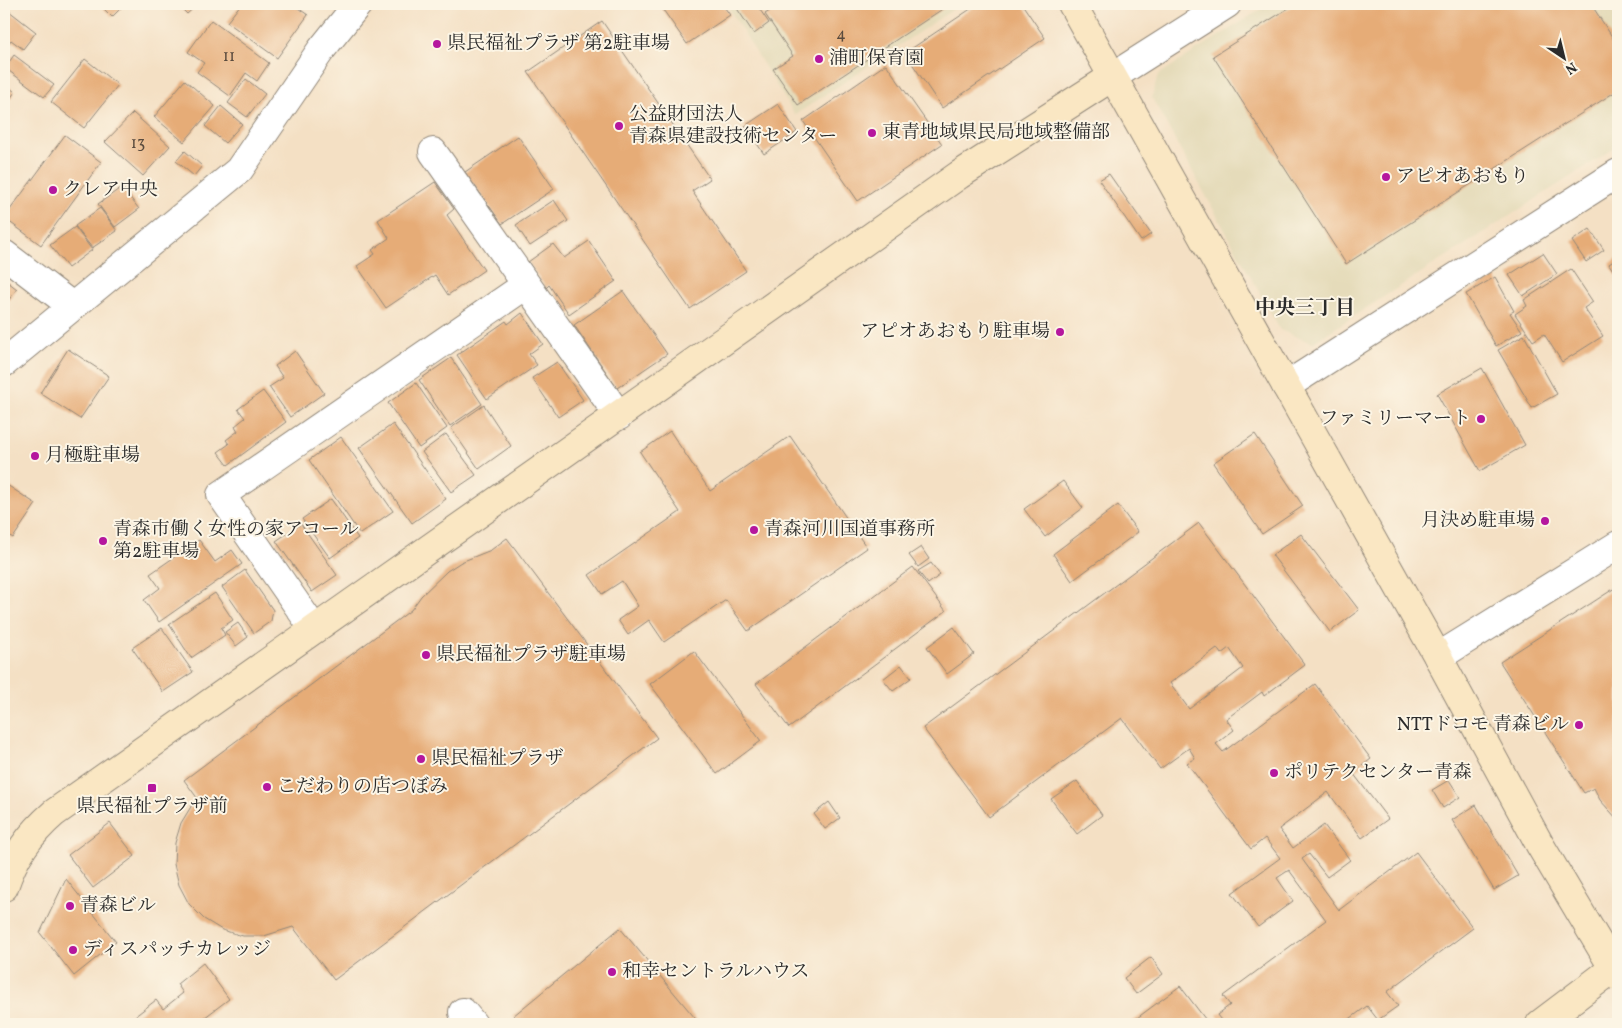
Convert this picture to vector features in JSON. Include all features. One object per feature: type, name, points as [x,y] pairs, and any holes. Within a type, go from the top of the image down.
[{"type":"street","points":[[4,363],[239,170],[322,50],[358,4]]},
{"type":"street","points":[[1072,4],[1438,658],[1544,853],[1617,970],[1540,1024]]},
{"type":"street","points":[[4,887],[19,851],[34,831],[54,813],[959,175],[1227,4]]},
{"type":"street","points":[[433,152],[619,416]]},
{"type":"street","points":[[1286,386],[1618,173]]},
{"type":"street","points":[[4,254],[72,306]]},
{"type":"street","points":[[314,629],[221,495],[526,285]]},
{"type":"street","points":[[1438,658],[1618,545]]},
{"type":"shaded area","name":"浦町保育園","points":[[726,4],[961,4],[795,115]]},
{"type":"shaded area","name":"アピオあおもり","points":[[1269,4],[1608,4],[1618,19],[1618,146],[1312,343],[1280,330],[1152,98],[1158,75]]},
{"type":"building","points":[[99,4],[125,4],[112,17]]},
{"type":"building","points":[[177,4],[198,4],[187,14]]},
{"type":"building","points":[[241,4],[292,4],[308,15],[277,58],[227,22]]},
{"type":"building","points":[[659,4],[722,4],[730,15],[687,44]]},
{"type":"building","points":[[734,4],[756,4],[769,23],[754,34]]},
{"type":"building","name":"浦町保育園","points":[[781,4],[950,4],[798,105],[773,69],[793,56],[765,14]]},
{"type":"building","points":[[978,4],[1022,4],[1045,38],[942,108],[905,53]]},
{"type":"building","name":"アピオあおもり","points":[[1295,4],[1591,4],[1618,46],[1618,90],[1346,264],[1213,56]]},
{"type":"building","points":[[4,7],[36,32],[23,49],[11,40],[4,49]]},
{"type":"building","points":[[211,20],[269,63],[257,81],[246,73],[230,96],[197,72],[204,63],[188,52]]},
{"type":"building","name":"公益財団法人 青森県建設技術センター","points":[[602,21],[710,179],[692,191],[746,271],[690,309],[528,72]]},
{"type":"building","points":[[14,55],[54,85],[44,97],[5,68]]},
{"type":"building","points":[[85,59],[118,85],[84,128],[51,102]]},
{"type":"building","name":"東青地域県民局地域整備部","points":[[886,64],[942,144],[858,201],[803,121]]},
{"type":"building","points":[[246,79],[265,94],[247,117],[228,103]]},
{"type":"building","points":[[185,80],[215,106],[184,142],[154,117]]},
{"type":"building","points":[[4,83],[15,92],[4,107]]},
{"type":"building","points":[[778,104],[797,132],[764,154],[745,126]]},
{"type":"building","points":[[221,106],[242,124],[225,143],[205,126]]},
{"type":"building","points":[[133,113],[170,146],[143,176],[105,142]]},
{"type":"building","name":"クレア中央","points":[[65,135],[101,162],[41,245],[4,218]]},
{"type":"building","points":[[518,136],[554,189],[502,224],[465,172]]},
{"type":"building","points":[[185,151],[202,166],[194,176],[176,161]]},
{"type":"building","points":[[1109,174],[1151,234],[1141,241],[1099,180]]},
{"type":"building","points":[[435,182],[454,209],[447,215],[484,270],[448,295],[435,275],[386,308],[357,266],[375,254],[372,250],[389,238],[378,220]]},
{"type":"building","points":[[122,187],[139,209],[115,227],[98,204]]},
{"type":"building","points":[[554,200],[568,221],[530,246],[516,225]]},
{"type":"building","points":[[100,208],[117,231],[92,248],[75,226]]},
{"type":"building","points":[[75,227],[92,250],[68,268],[50,245]]},
{"type":"building","points":[[1590,229],[1604,250],[1586,262],[1572,241]]},
{"type":"building","points":[[589,241],[616,281],[569,314],[549,285],[546,288],[528,262],[553,244],[564,258]]},
{"type":"building","points":[[1543,253],[1557,274],[1523,296],[1509,275]]},
{"type":"building","points":[[1618,258],[1618,278],[1609,264]]},
{"type":"building","points":[[1571,269],[1593,302],[1584,308],[1603,336],[1562,362],[1544,334],[1533,341],[1515,314],[1527,306],[1524,300]]},
{"type":"building","points":[[1495,277],[1514,311],[1510,313],[1522,331],[1496,346],[1466,294]]},
{"type":"building","points":[[4,279],[17,289],[4,306]]},
{"type":"building","points":[[623,291],[667,354],[617,388],[574,325]]},
{"type":"building","points":[[522,313],[543,344],[529,354],[537,365],[487,399],[457,355],[506,321],[508,324]]},
{"type":"building","points":[[1524,335],[1557,394],[1532,408],[1498,350]]},
{"type":"building","points":[[68,349],[109,376],[80,419],[40,393]]},
{"type":"building","points":[[295,351],[324,393],[290,417],[269,387],[283,378],[275,366]]},
{"type":"building","points":[[451,358],[482,404],[450,426],[419,380]]},
{"type":"building","points":[[557,362],[583,400],[558,417],[532,378]]},
{"type":"building","name":"ファミリーマート","points":[[1482,368],[1525,445],[1480,471],[1437,394]]},
{"type":"building","points":[[416,383],[447,428],[419,448],[388,403]]},
{"type":"building","points":[[263,391],[286,422],[228,465],[218,452],[229,444],[226,440],[238,431],[235,426],[245,418],[238,409]]},
{"type":"building","points":[[484,405],[511,446],[479,469],[451,428]]},
{"type":"building","points":[[393,424],[446,499],[412,523],[359,448]]},
{"type":"building","name":"青森河川国道事務所","points":[[670,431],[710,491],[790,436],[867,548],[748,631],[726,600],[664,642],[649,620],[628,635],[618,620],[638,606],[622,581],[602,594],[589,575],[680,512],[640,452]]},
{"type":"building","points":[[446,434],[476,475],[451,492],[422,452]]},
{"type":"building","points":[[1255,434],[1303,506],[1262,534],[1213,463]]},
{"type":"building","points":[[341,437],[393,511],[360,534],[309,460]]},
{"type":"building","points":[[1063,481],[1083,508],[1045,537],[1024,509]]},
{"type":"building","points":[[4,483],[36,504],[13,538],[4,532]]},
{"type":"building","points":[[331,499],[358,538],[330,558],[302,519]]},
{"type":"building","points":[[1118,505],[1138,532],[1072,581],[1053,554]]},
{"type":"building","name":"ポリテクセンター青森","points":[[1199,523],[1305,665],[1264,696],[1262,692],[1226,719],[1234,730],[1216,744],[1223,752],[1315,684],[1371,759],[1353,773],[1388,819],[1362,838],[1328,792],[1279,829],[1293,848],[1324,825],[1350,860],[1327,877],[1309,854],[1302,859],[1339,910],[1416,852],[1473,928],[1387,992],[1398,1006],[1378,1020],[1367,1006],[1343,1024],[1224,1024],[1217,1015],[1230,1005],[1223,996],[1326,920],[1289,870],[1277,878],[1293,901],[1258,927],[1232,893],[1280,858],[1265,838],[1251,849],[1187,763],[1195,758],[1189,748],[1160,769],[1122,718],[989,817],[923,728]],"holes":[[[1217,648],[1221,654],[1229,648],[1243,668],[1189,709],[1170,683]]]},
{"type":"building","points":[[301,524],[337,575],[312,592],[276,541]]},
{"type":"building","points":[[1301,534],[1359,610],[1330,632],[1272,555]]},
{"type":"building","name":"県民福祉プラザ","points":[[507,538],[657,738],[334,980],[293,927],[264,936],[243,936],[222,930],[204,919],[189,904],[179,885],[174,864],[175,843],[181,823],[198,799],[184,780],[411,610],[421,596],[447,571],[461,562],[491,550]]},
{"type":"building","points":[[199,540],[215,562],[232,550],[242,564],[159,622],[144,600],[160,588],[150,574]]},
{"type":"building","points":[[921,547],[929,559],[918,567],[909,555]]},
{"type":"building","points":[[931,563],[940,575],[928,584],[918,571]]},
{"type":"building","points":[[913,567],[946,611],[789,728],[756,684]]},
{"type":"building","points":[[245,570],[273,610],[271,621],[254,633],[222,587]]},
{"type":"building","name":"NTTドコモ 青森ビル","points":[[1618,586],[1618,820],[1600,800],[1594,788],[1584,793],[1500,662]]},
{"type":"building","points":[[215,593],[233,620],[221,628],[225,635],[191,658],[169,624]]},
{"type":"building","points":[[238,623],[248,637],[236,646],[225,632]]},
{"type":"building","points":[[954,627],[974,654],[947,674],[927,647]]},
{"type":"building","points":[[162,628],[193,672],[163,692],[132,648]]},
{"type":"building","points":[[694,651],[761,741],[717,774],[650,684]]},
{"type":"building","points":[[901,665],[911,678],[893,691],[883,679]]},
{"type":"building","points":[[1449,780],[1460,797],[1443,808],[1432,790]]},
{"type":"building","points":[[1077,781],[1102,815],[1077,834],[1051,799]]},
{"type":"building","points":[[829,802],[840,818],[825,829],[814,814]]},
{"type":"building","points":[[1476,805],[1518,876],[1494,890],[1452,820]]},
{"type":"building","points":[[110,823],[135,856],[93,888],[68,855]]},
{"type":"building","name":"青森ビル","points":[[66,879],[116,942],[74,976],[40,933]]},
{"type":"building","name":"和幸セントラルハウス","points":[[620,928],[700,1024],[520,1024],[513,1016]]},
{"type":"building","points":[[1151,957],[1163,974],[1136,994],[1124,978]]},
{"type":"building","points":[[203,963],[229,999],[196,1024],[125,1024],[156,1000],[163,1009],[183,993],[177,984]]},
{"type":"building","points":[[1180,986],[1209,1024],[1129,1024]]},
{"type":"place","name":"県民福祉プラザ 第2駐車場","points":[[437,44]]},
{"type":"place","name":"浦町保育園","points":[[819,59]]},
{"type":"place","name":"公益財団法人 青森県建設技術センター","points":[[619,126]]},
{"type":"place","name":"東青地域県民局地域整備部","points":[[872,133]]},
{"type":"place","name":"アピオあおもり","points":[[1386,177]]},
{"type":"place","name":"クレア中央","points":[[53,190]]},
{"type":"place","name":"アピオあおもり駐車場","points":[[1060,332]]},
{"type":"place","name":"ファミリーマート","points":[[1481,419]]},
{"type":"place","name":"月極駐車場","points":[[35,456]]},
{"type":"place","name":"月決め駐車場","points":[[1545,521]]},
{"type":"place","name":"青森河川国道事務所","points":[[754,530]]},
{"type":"place","name":"青森市働く女性の家アコール 第2駐車場","points":[[103,541]]},
{"type":"place","name":"県民福祉プラザ駐車場","points":[[426,655]]},
{"type":"place","name":"NTTドコモ 青森ビル","points":[[1579,725]]},
{"type":"place","name":"県民福祉プラザ","points":[[421,759]]},
{"type":"place","name":"ポリテクセンター青森","points":[[1274,773]]},
{"type":"place","name":"こだわりの店つぼみ","points":[[267,787]]},
{"type":"place","name":"県民福祉プラザ前","points":[[152,788]]},
{"type":"place","name":"青森ビル","points":[[70,906]]},
{"type":"place","name":"ディスパッチカレッジ","points":[[73,950]]},
{"type":"place","name":"和幸セントラルハウス","points":[[612,972]]},
{"type":"district","name":"中央三丁目","points":[[1305,309]]}]
